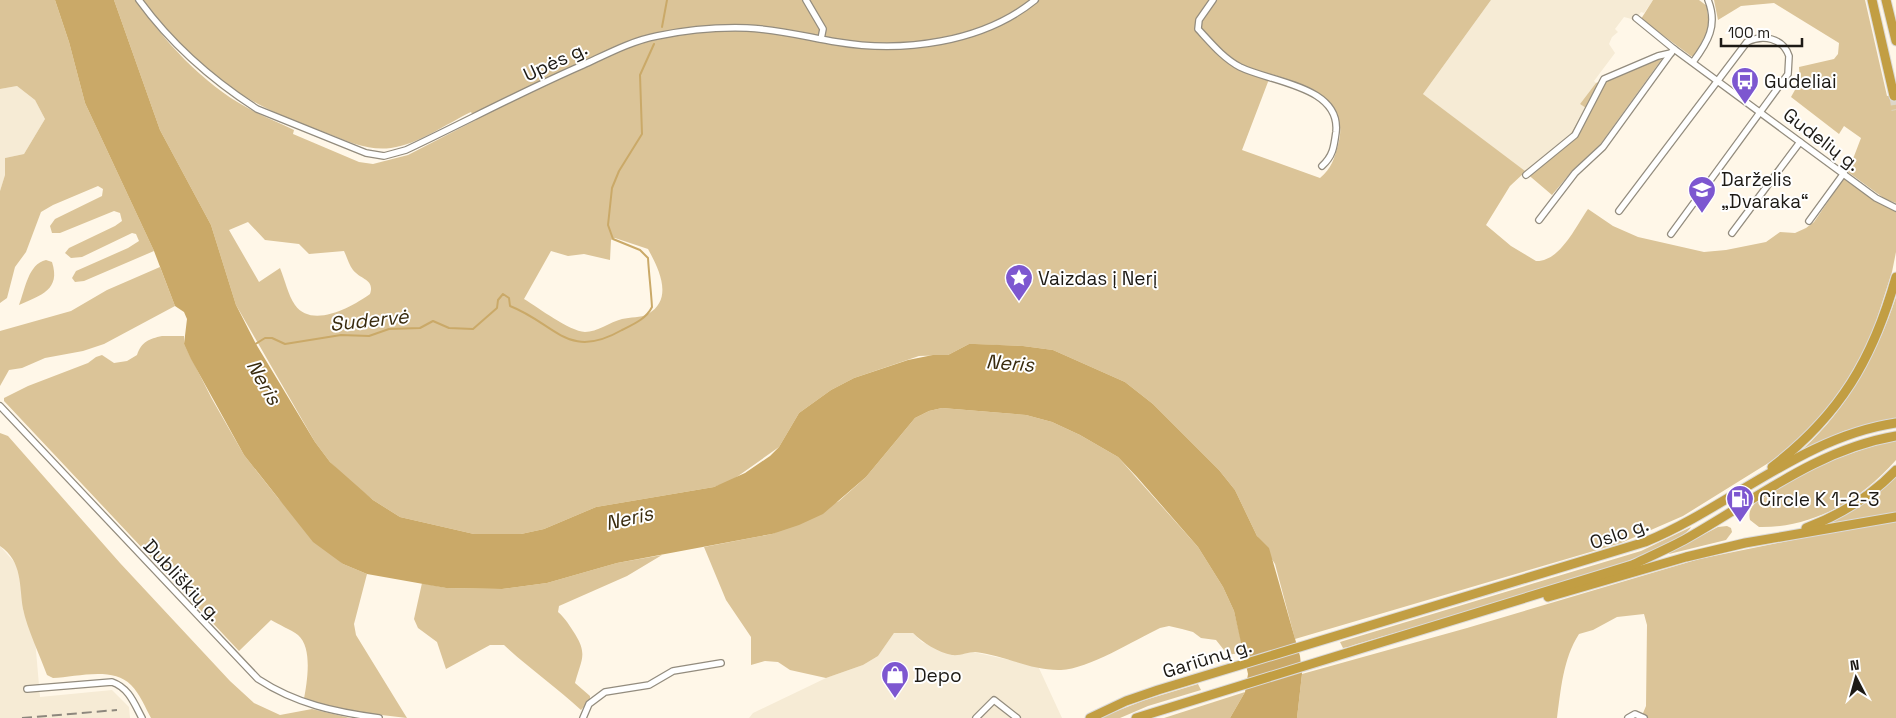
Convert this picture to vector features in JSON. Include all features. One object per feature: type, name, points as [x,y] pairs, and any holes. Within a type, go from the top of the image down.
[{"type":"highway","points":[[1872,0],[1894,96]]},
{"type":"highway","points":[[1886,0],[1896,41]]},
{"type":"highway","points":[[1741,490],[1815,431],[1836,407],[1851,385],[1877,335],[1896,277]]},
{"type":"highway","name":"Oslo g.","points":[[1336,637],[1645,542],[1672,531],[1784,465],[1854,434],[1896,423]]},
{"type":"highway","name":"Oslo g.","points":[[1342,654],[1632,565],[1685,539],[1807,466],[1858,444],[1896,436]]},
{"type":"highway","points":[[1782,535],[1832,517],[1879,486],[1896,470]]},
{"type":"highway","points":[[1406,635],[1483,616],[1686,557],[1782,535],[1896,517]]},
{"type":"highway","name":"Gariūnų g.","points":[[1090,718],[1126,701],[1336,637]]},
{"type":"highway","name":"Gariūnų g.","points":[[1136,718],[1204,695],[1342,654]]},
{"type":"street","name":"Upės g.","points":[[139,0],[156,22],[207,73],[244,100],[265,112],[352,149],[384,156],[406,150],[615,49],[649,38],[705,29],[748,28],[884,46],[920,45],[970,33],[1017,12],[1035,0]]},
{"type":"street","points":[[806,0],[822,29],[821,39]]},
{"type":"street","points":[[1213,0],[1199,20],[1198,29],[1217,49],[1242,68],[1300,88],[1329,106],[1337,120],[1335,144],[1333,153],[1322,166]]},
{"type":"street","points":[[1693,62],[1706,44],[1711,33],[1713,16],[1708,0]]},
{"type":"street","name":"Gudelių g.","points":[[1636,18],[1673,51],[1693,62],[1879,200],[1896,208]]},
{"type":"street","points":[[1619,211],[1747,42],[1764,38],[1779,43],[1787,51],[1789,70],[1761,112],[1671,234]]},
{"type":"street","points":[[1526,175],[1575,134],[1604,79],[1673,51]]},
{"type":"street","points":[[1539,220],[1575,173],[1603,147],[1673,51]]},
{"type":"street","points":[[1732,234],[1800,142]]},
{"type":"street","points":[[1810,222],[1844,173]]},
{"type":"street","name":"Dubliškių g.","points":[[1,408],[258,679],[281,694],[307,704],[335,712],[379,718]]},
{"type":"street","points":[[583,718],[589,704],[605,692],[649,685],[673,671],[721,663]]},
{"type":"street","points":[[27,689],[112,682],[118,684],[130,694],[142,718]]},
{"type":"street","points":[[976,718],[994,700],[1017,718]]},
{"type":"street","points":[[1628,718],[1635,714],[1644,718]]},
{"type":"shaded area","points":[[0,0],[55,0],[69,42],[85,103],[154,251],[84,281],[75,282],[72,278],[76,271],[128,248],[139,241],[136,234],[132,233],[82,257],[71,258],[65,253],[69,248],[122,221],[120,213],[114,211],[60,233],[52,233],[50,226],[55,219],[102,196],[103,189],[98,186],[41,212],[26,252],[15,267],[7,298],[0,303],[0,191],[5,175],[5,158],[24,154],[45,119],[35,100],[17,86],[0,89]]},
{"type":"shaded area","points":[[114,0],[137,0],[158,30],[185,60],[231,98],[294,130],[293,134],[359,162],[373,164],[408,155],[476,120],[471,112],[422,138],[391,148],[367,147],[352,143],[302,124],[242,95],[210,72],[195,58],[167,30],[143,0],[1491,0],[1423,94],[1525,171],[1570,135],[1586,108],[1580,104],[1596,83],[1664,56],[1599,146],[1572,171],[1552,195],[1525,172],[1510,186],[1486,225],[1511,246],[1536,261],[1545,260],[1553,256],[1566,242],[1588,209],[1613,226],[1638,237],[1704,252],[1726,250],[1766,242],[1780,232],[1795,233],[1814,222],[1844,178],[1878,202],[1896,211],[1896,252],[1892,272],[1870,340],[1847,380],[1826,410],[1798,442],[1770,462],[1683,516],[1621,543],[1295,639],[1275,564],[1257,536],[1235,490],[1219,470],[1153,404],[1125,382],[1053,350],[1023,346],[969,344],[948,355],[919,356],[854,378],[831,390],[799,413],[779,447],[731,481],[714,487],[596,507],[544,529],[521,534],[474,534],[400,517],[373,500],[348,480],[330,462],[315,442],[236,305],[211,225],[160,130]],"holes":[[[1271,74],[1311,89],[1322,96],[1338,116],[1340,129],[1337,150],[1330,167],[1320,178],[1242,150]],[[248,222],[265,240],[299,244],[309,254],[344,251],[353,270],[371,285],[370,294],[353,305],[332,313],[311,315],[302,312],[295,305],[288,292],[280,268],[259,282],[229,230]],[[615,238],[648,249],[660,274],[662,283],[661,300],[656,308],[648,314],[622,319],[585,332],[571,328],[524,299],[551,251],[568,256],[584,254],[610,260],[611,240]]]},
{"type":"shaded area","points":[[1491,0],[1653,0],[1644,13],[1641,12],[1635,20],[1624,17],[1615,29],[1618,32],[1612,37],[1609,44],[1615,53],[1580,104],[1586,108],[1570,135],[1525,172],[1423,94]]},
{"type":"shaded area","points":[[1653,0],[1699,0],[1707,6],[1709,29],[1694,56],[1691,56],[1641,19]]},
{"type":"shaded area","points":[[1714,0],[1865,0],[1887,96],[1896,95],[1896,203],[1885,199],[1848,172],[1861,138],[1844,126],[1839,134],[1791,97],[1800,81],[1799,67],[1834,59],[1838,54],[1839,43],[1774,3],[1741,6],[1718,20]]},
{"type":"shaded area","points":[[17,86],[35,100],[45,119],[24,154],[5,158],[5,175],[0,191],[0,89]]},
{"type":"shaded area","points":[[46,260],[52,262],[54,271],[54,279],[51,285],[35,298],[19,305],[31,272],[40,262]]},
{"type":"shaded area","points":[[160,267],[175,306],[104,344],[83,351],[45,358],[22,368],[9,370],[0,386],[0,331],[71,311],[107,290]]},
{"type":"shaded area","points":[[1896,297],[1896,418],[1844,431],[1803,449],[1834,416],[1859,379],[1880,339]]},
{"type":"shaded area","points":[[162,336],[184,336],[184,344],[212,399],[244,455],[278,498],[343,564],[367,574],[354,624],[356,635],[407,718],[348,711],[304,699],[308,666],[306,648],[298,635],[271,620],[239,651],[4,401],[4,398],[28,386],[88,363],[102,355],[114,363],[127,361],[137,355],[146,341]]},
{"type":"shaded area","points":[[942,408],[1026,415],[1052,422],[1080,435],[1118,457],[1198,547],[1223,587],[1234,611],[1244,652],[1228,655],[1216,640],[1201,638],[1193,632],[1169,626],[1160,628],[1084,665],[1061,670],[1050,670],[975,652],[955,655],[947,654],[931,647],[913,633],[894,633],[878,656],[863,665],[826,678],[790,670],[778,662],[765,661],[751,665],[751,637],[726,600],[704,547],[772,534],[839,501],[866,477],[915,418],[929,411]]},
{"type":"shaded area","points":[[0,433],[8,436],[120,563],[230,681],[254,703],[280,715],[312,709],[350,718],[151,718],[137,692],[123,679],[104,674],[53,678],[47,675],[25,617],[19,575],[13,559],[0,546]]},
{"type":"shaded area","points":[[1896,440],[1896,460],[1867,487],[1835,509],[1798,523],[1779,526],[1759,527],[1750,520],[1749,514],[1756,502],[1789,481],[1833,460]]},
{"type":"shaded area","points":[[1896,475],[1896,514],[1830,523],[1876,495]]},
{"type":"shaded area","points":[[1896,521],[1896,718],[1641,718],[1646,706],[1647,625],[1644,614],[1617,617],[1593,630],[1579,634],[1566,664],[1557,718],[1297,718],[1302,674],[1467,628],[1699,559]]},
{"type":"shaded area","points":[[1727,526],[1731,528],[1732,532],[1726,540],[1669,554],[1718,527]]},
{"type":"shaded area","points":[[1691,527],[1674,541],[1589,575],[1348,647],[1343,648],[1340,642],[1641,551]]},
{"type":"shaded area","points":[[0,546],[15,563],[20,574],[23,610],[35,639],[40,697],[112,690],[129,707],[130,718],[0,718]]},
{"type":"shaded area","points":[[662,555],[627,576],[559,606],[558,612],[569,625],[581,647],[582,658],[575,683],[590,696],[590,700],[581,710],[504,645],[490,645],[446,669],[437,642],[418,628],[414,619],[422,583],[446,588],[502,589],[547,583],[617,563]]},
{"type":"shaded area","points":[[894,633],[913,633],[922,642],[952,655],[973,652],[1038,666],[1062,718],[749,718],[753,713],[826,678],[863,665],[878,656]]},
{"type":"shaded area","points":[[1198,684],[1201,690],[1148,706],[1120,718],[1099,718],[1145,700]]},
{"type":"shaded area","points":[[1245,692],[1230,718],[1164,718]]},
{"type":"water","name":"Neris","points":[[55,0],[114,0],[160,130],[211,225],[236,305],[256,344],[315,442],[330,462],[373,500],[400,517],[474,534],[521,534],[544,529],[596,507],[714,487],[745,473],[770,456],[779,447],[799,413],[831,390],[854,378],[908,360],[933,355],[948,355],[969,344],[1023,346],[1053,350],[1125,382],[1153,404],[1219,470],[1235,490],[1257,536],[1269,548],[1300,656],[1302,674],[1297,718],[1230,718],[1245,692],[1248,674],[1234,611],[1223,587],[1198,547],[1118,457],[1080,435],[1052,422],[1026,415],[942,408],[929,411],[915,418],[866,477],[823,514],[772,534],[617,563],[547,583],[502,589],[446,588],[367,574],[343,564],[313,542],[244,455],[191,359],[184,344],[187,319],[184,312],[175,306],[154,251],[85,103],[69,42]]},
{"type":"waterway","name":"Sudervė","points":[[662,27],[667,0]]},
{"type":"waterway","name":"Sudervė","points":[[254,345],[265,338],[272,338],[285,344],[341,335],[369,336],[389,329],[420,328],[433,321],[449,328],[473,329],[497,308],[498,300],[503,294],[509,298],[510,306],[575,341],[588,342],[604,339],[643,318],[652,307],[648,258],[640,250],[613,239],[608,225],[612,188],[619,171],[642,134],[640,75],[654,44]]},
{"type":"tunnel","points":[[1894,96],[1896,110]]},
{"type":"railway","points":[[22,718],[117,710]]},
{"type":"place","name":"Gudeliai","points":[[1745,105]]},
{"type":"place","name":"Darželis „Dvaraka“","points":[[1702,214]]},
{"type":"place","name":"Vaizdas į Nerį","points":[[1019,302]]},
{"type":"place","name":"Circle K 1-2-3","points":[[1740,523]]},
{"type":"place","name":"Depo","points":[[895,699]]}]
